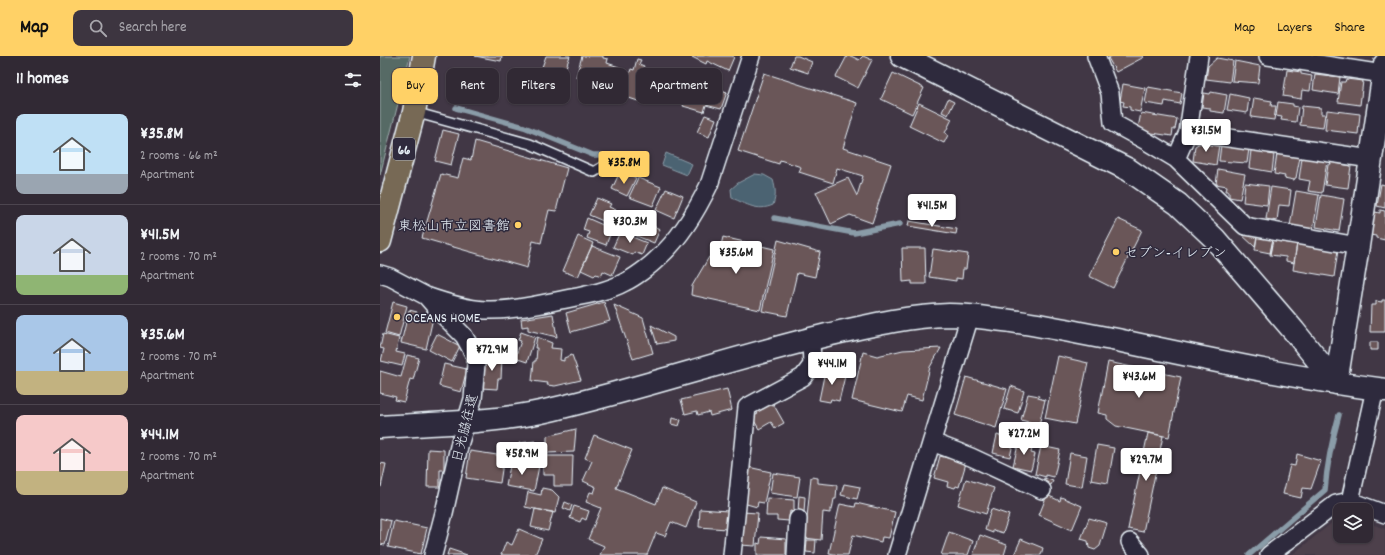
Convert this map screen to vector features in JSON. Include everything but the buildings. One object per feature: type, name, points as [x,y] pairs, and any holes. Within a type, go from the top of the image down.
[{"type":"main road","name":"66","points":[[380,241],[414,112],[424,56]]},
{"type":"street","points":[[426,296],[458,306],[485,310],[533,306],[592,294],[625,282],[658,259],[685,229],[702,200],[751,56]]},
{"type":"street","points":[[902,56],[1129,170],[1178,204],[1214,238],[1294,331],[1336,383]]},
{"type":"street","points":[[1096,56],[1110,93],[1114,123],[1146,140],[1176,159],[1245,226],[1358,246]]},
{"type":"street","points":[[1176,159],[1188,132],[1198,56]]},
{"type":"street","points":[[1268,56],[1384,69],[1336,383]]},
{"type":"street","points":[[1188,132],[1371,159]]},
{"type":"street","name":"日光脇往還","points":[[380,274],[390,277],[426,296],[464,336],[475,356],[476,364],[473,399],[433,555]]},
{"type":"street","points":[[380,426],[466,422],[511,418],[552,410],[811,339],[909,318],[948,315],[970,316],[1018,321],[1336,383],[1380,390],[1350,501]]},
{"type":"street","points":[[897,555],[970,316]]},
{"type":"street","points":[[732,555],[747,407],[803,377],[812,365],[811,339]]},
{"type":"street","points":[[932,442],[971,456],[1042,490]]},
{"type":"street","points":[[1269,555],[1336,504],[1350,501],[1385,514]]},
{"type":"street","points":[[796,555],[798,520]]},
{"type":"street","points":[[1130,542],[1141,555]]},
{"type":"lane","points":[[414,112],[530,144],[594,172],[617,158]]},
{"type":"shaded area","points":[[1333,522],[1333,543],[1373,543],[1373,525],[1385,529],[1385,555],[1292,555]]},
{"type":"green space","points":[[380,56],[410,56],[407,68],[392,68],[392,104],[398,104],[380,175]]},
{"type":"water","points":[[666,153],[692,164],[687,175],[662,165]]},
{"type":"water","points":[[755,174],[764,175],[773,180],[775,187],[775,199],[773,205],[762,208],[747,205],[732,198],[731,189],[738,183]]},
{"type":"waterway","points":[[456,108],[524,127],[593,155],[599,155]]},
{"type":"waterway","points":[[774,218],[854,233],[900,224]]},
{"type":"waterway","points":[[1249,555],[1325,490],[1330,452],[1339,415]]},
{"type":"place","name":"東松山市立図書館","points":[[518,225]]},
{"type":"place","name":"セブン-イレブン","points":[[1116,252]]},
{"type":"place","name":"OCEANS HOME","points":[[397,317]]}]
